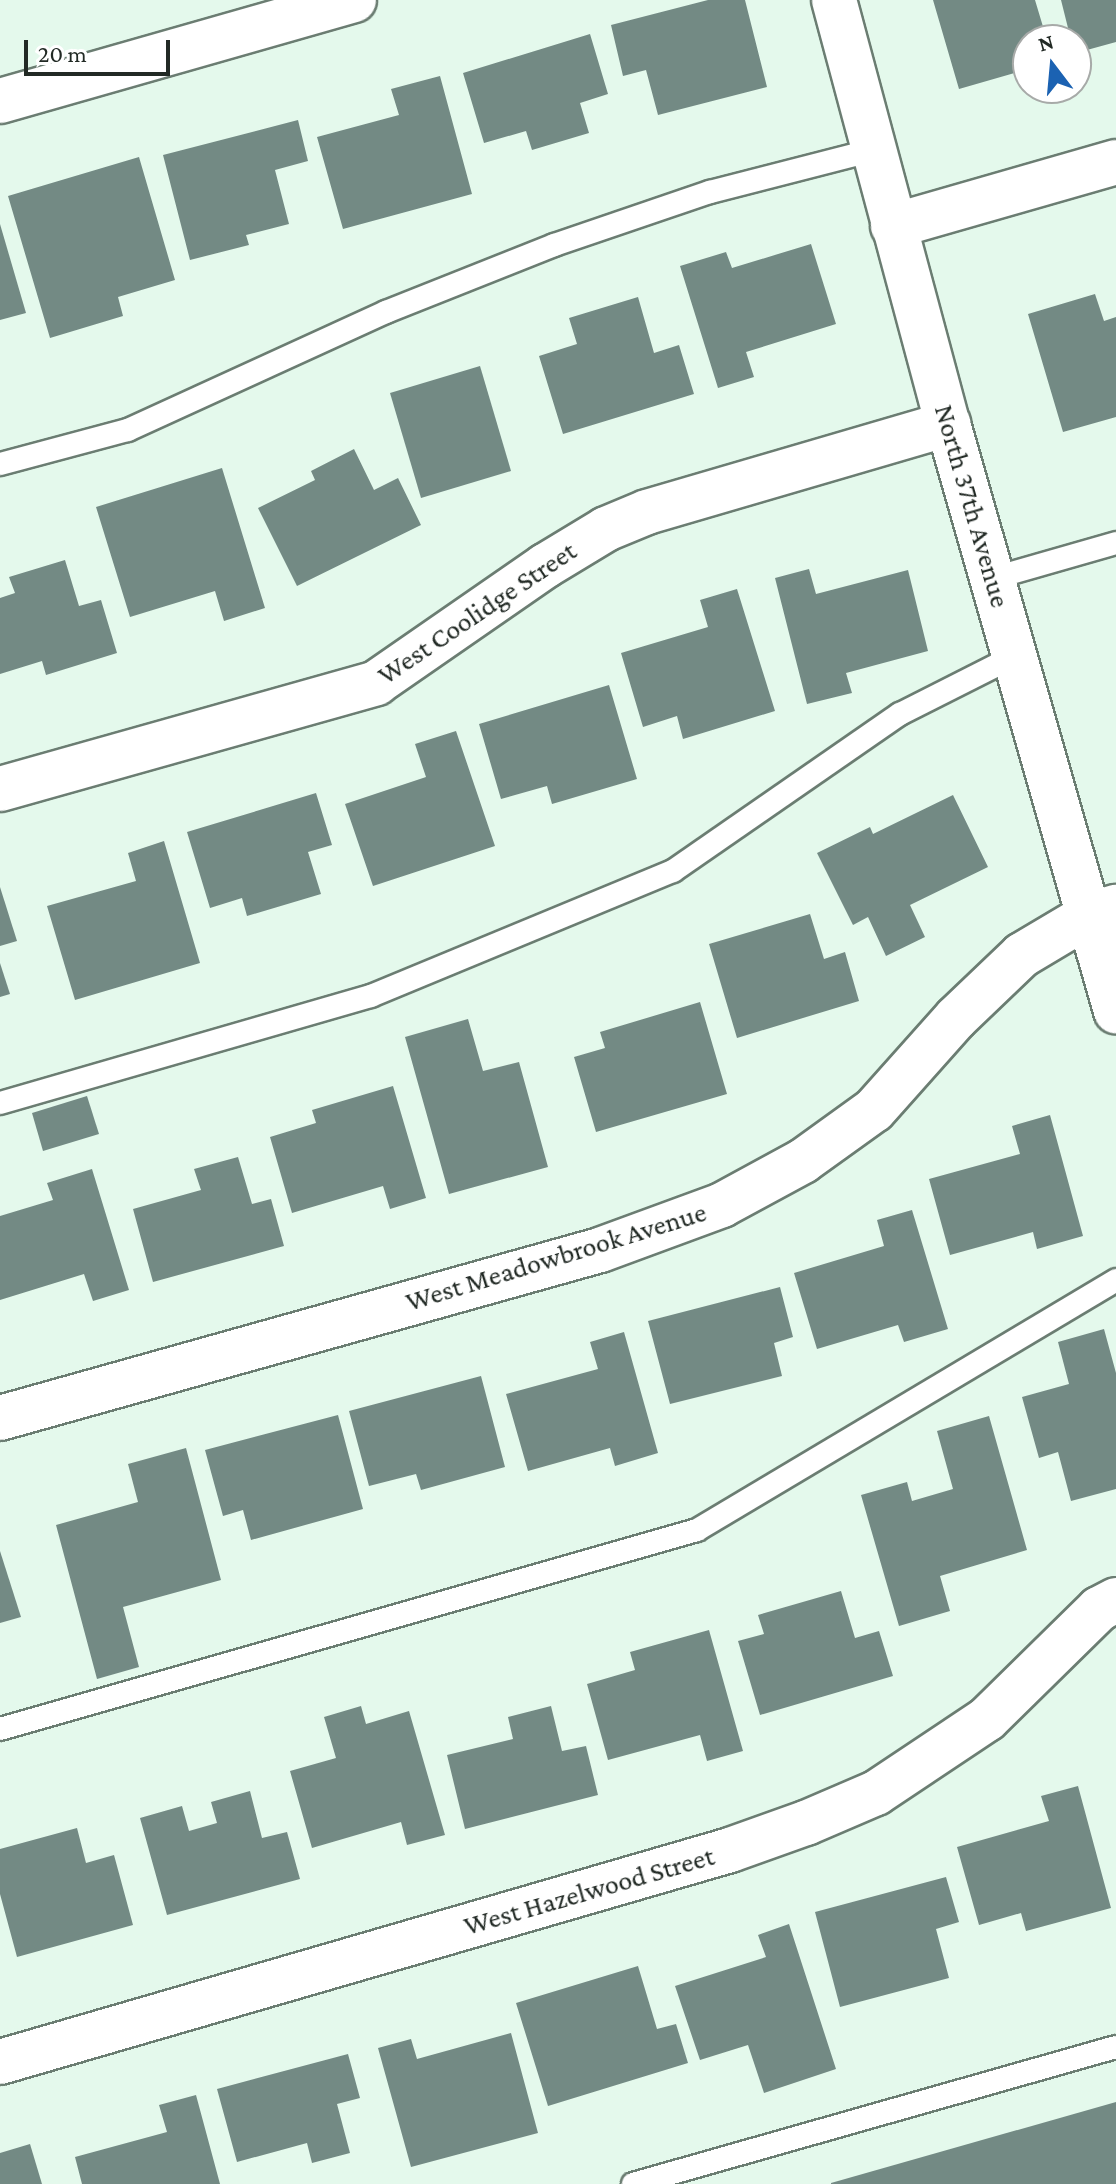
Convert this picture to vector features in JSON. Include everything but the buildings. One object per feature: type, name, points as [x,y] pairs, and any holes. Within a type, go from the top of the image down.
[{"type":"street","points":[[0,101],[354,0]]},
{"type":"street","name":"North 37th Avenue","points":[[834,0],[893,226],[1015,656],[1102,911],[1116,1011]]},
{"type":"street","points":[[893,226],[1116,162]]},
{"type":"street","name":"West Coolidge Street","points":[[0,789],[376,683],[545,566],[606,529],[647,512],[948,424]]},
{"type":"street","name":"West Meadowbrook Avenue","points":[[0,1418],[600,1250],[722,1205],[803,1161],[874,1110],[956,1018],[1022,955],[1102,911]]},
{"type":"street","name":"West Hazelwood Street","points":[[0,2062],[715,1854],[806,1823],[876,1793],[987,1719],[1099,1609],[1116,1600]]},
{"type":"lane","points":[[0,464],[128,430],[386,312],[554,245],[710,192],[874,150]]},
{"type":"lane","points":[[994,578],[1116,543]]},
{"type":"lane","points":[[0,1103],[371,996],[673,871],[900,714],[1015,656]]},
{"type":"lane","points":[[0,1729],[697,1530],[1116,1280]]},
{"type":"lane","points":[[633,2184],[1116,2047]]}]
